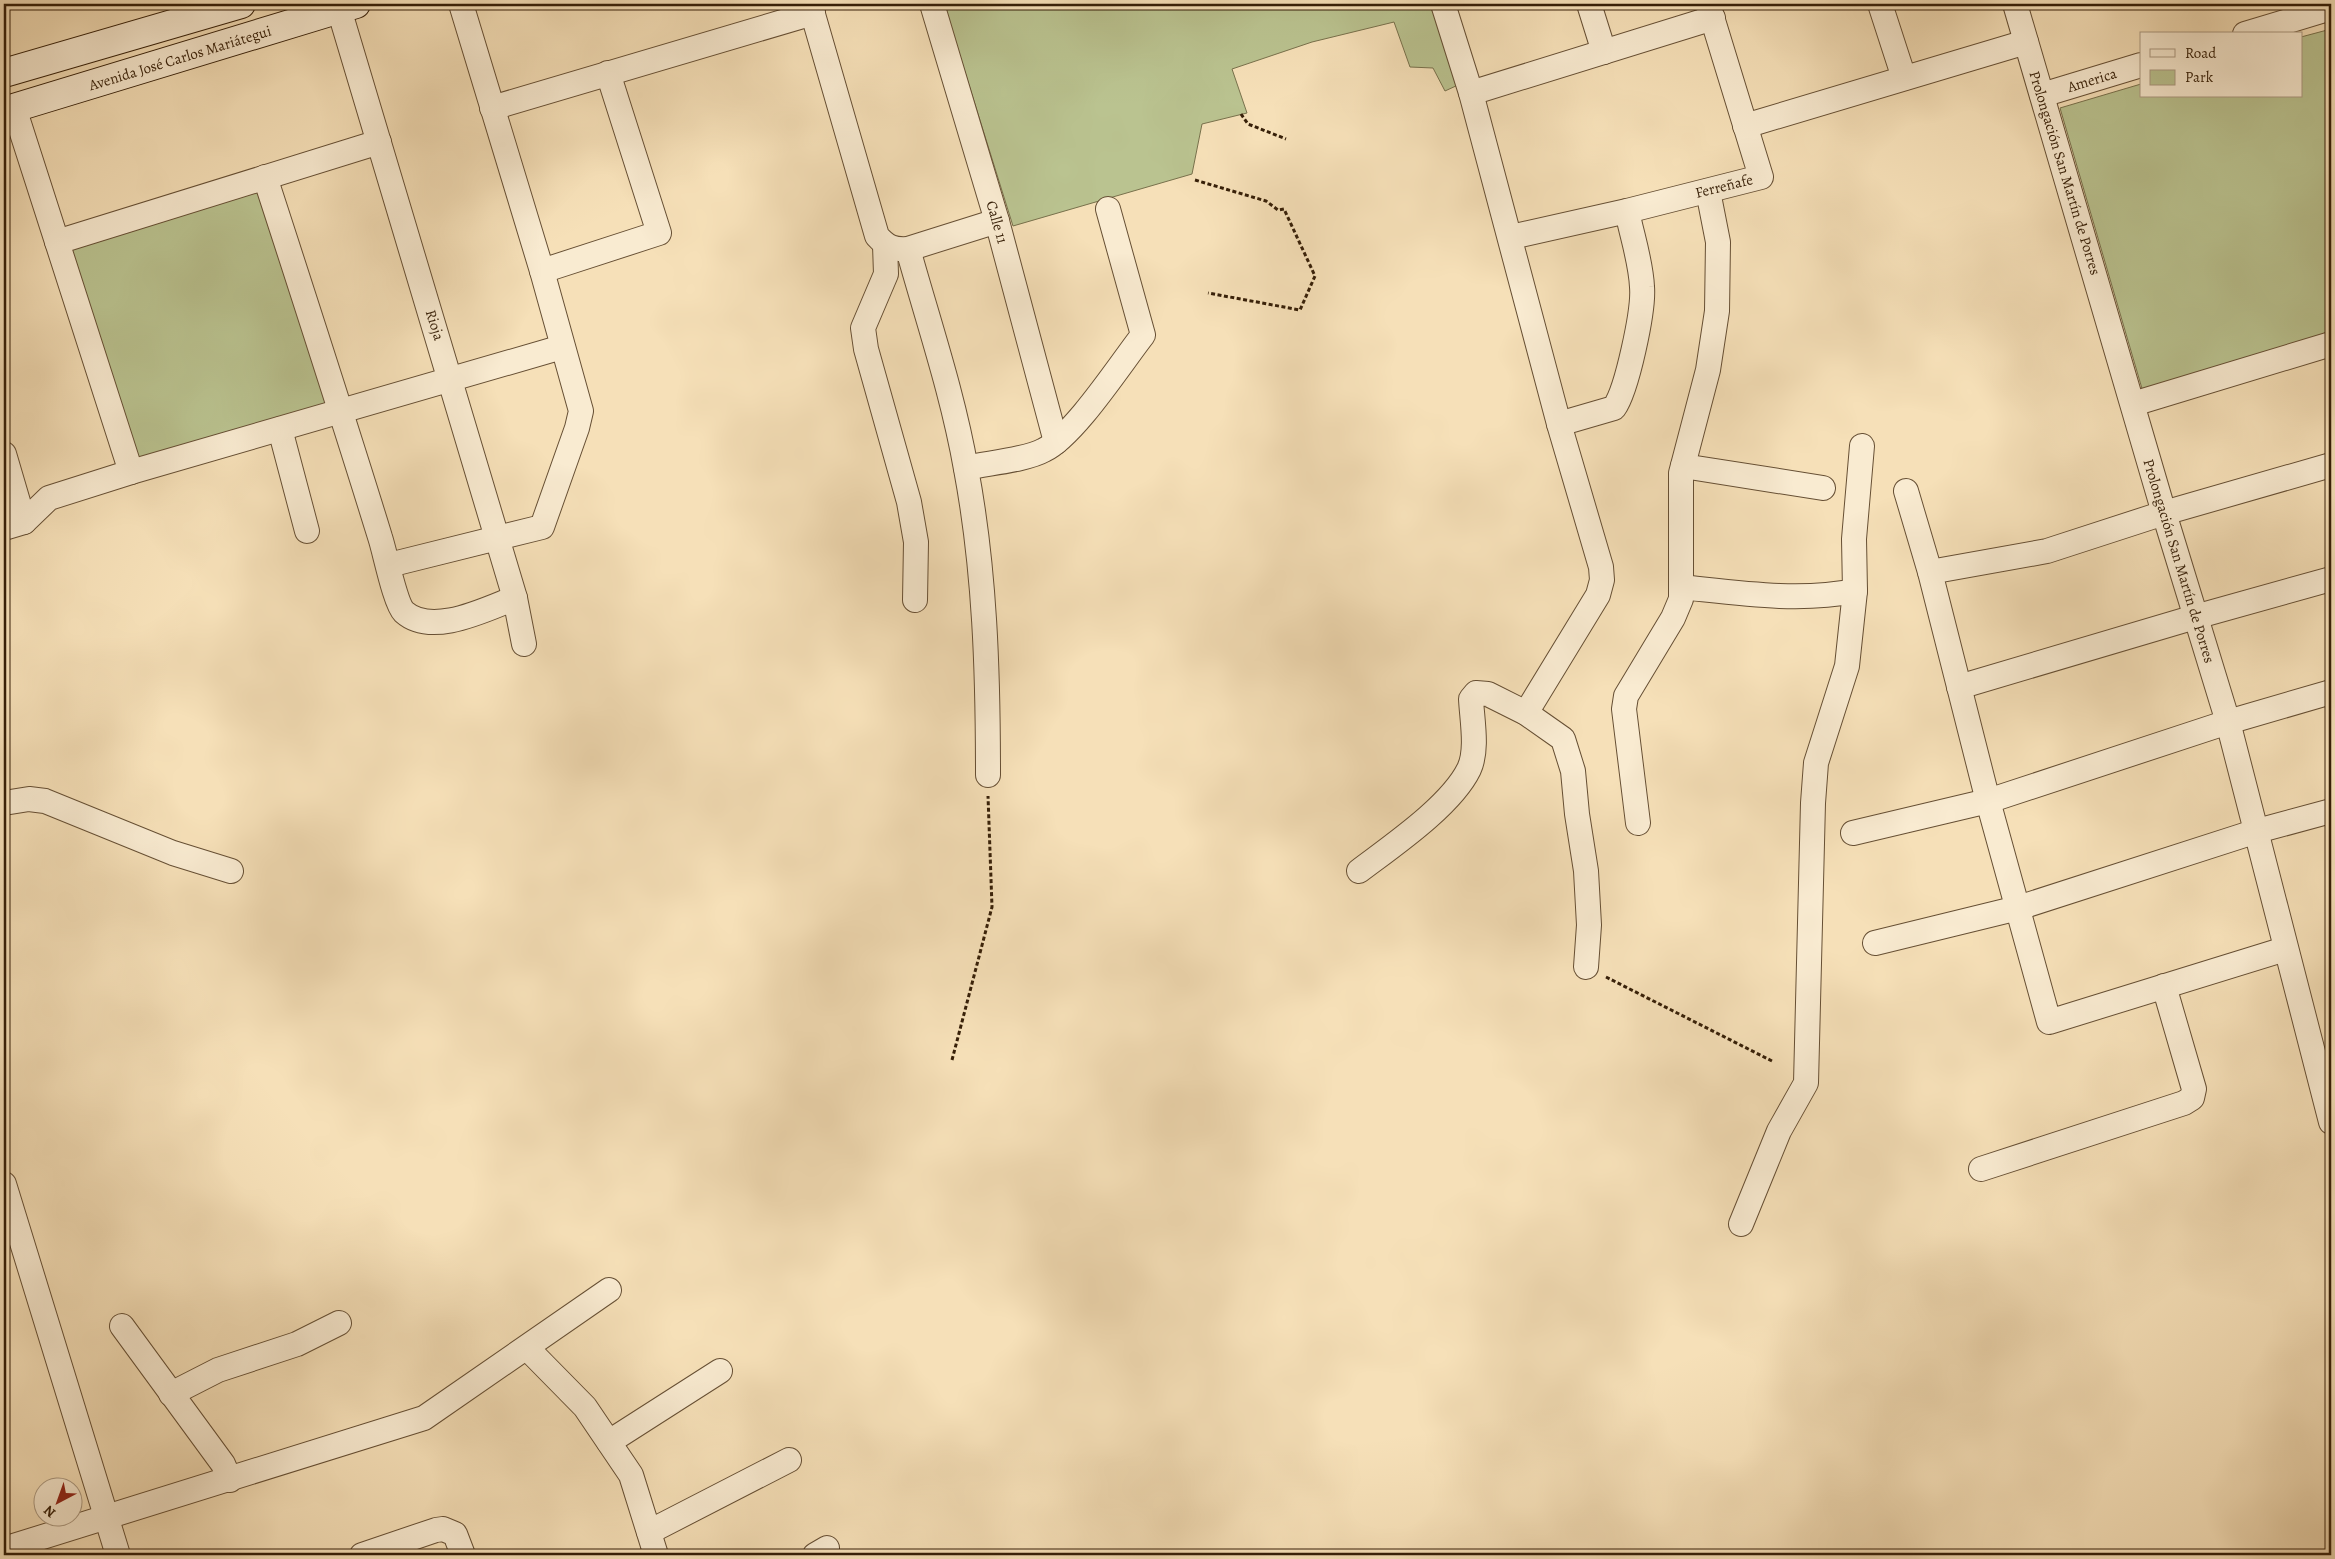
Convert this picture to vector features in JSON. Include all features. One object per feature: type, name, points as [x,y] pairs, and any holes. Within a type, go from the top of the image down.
[{"type":"main road","points":[[4,73],[240,4]]},
{"type":"main road","name":"Avenida José Carlos Mariátegui","points":[[9,110],[348,6]]},
{"type":"street","points":[[389,565],[542,527],[577,428],[581,411],[542,271],[461,4]]},
{"type":"street","name":"Calle 11","points":[[932,4],[998,221],[1056,442]]},
{"type":"street","points":[[1443,4],[1471,93],[1511,237],[1559,424],[1601,567],[1602,580],[1598,595],[1526,712]]},
{"type":"street","points":[[1590,4],[1604,52]]},
{"type":"street","points":[[1880,4],[1904,78]]},
{"type":"street","name":"Prolongación San Martín de Porres","points":[[2015,4],[2134,404],[2164,513],[2228,722],[2331,1122]]},
{"type":"street","name":"Rioja","points":[[348,6],[379,142],[515,598],[524,644]]},
{"type":"street","points":[[492,108],[811,8],[877,236],[896,247],[944,375],[966,468],[982,588],[987,674],[988,775]]},
{"type":"street","points":[[2252,32],[2331,8]]},
{"type":"street","points":[[1471,93],[1604,52],[1710,11]]},
{"type":"street","name":"Ferreñafe","points":[[1511,237],[1627,211],[1761,177],[1710,11]]},
{"type":"street","points":[[1745,126],[2026,42]]},
{"type":"street","name":"America","points":[[2042,95],[2140,65]]},
{"type":"street","points":[[542,271],[659,233],[608,73]]},
{"type":"street","points":[[9,110],[57,242],[131,472]]},
{"type":"street","points":[[57,242],[379,142]]},
{"type":"street","points":[[265,177],[342,411],[389,565],[398,602],[404,612],[433,623],[450,622],[515,598]]},
{"type":"street","points":[[1638,823],[1624,708],[1626,696],[1673,618],[1681,599],[1683,466],[1708,370],[1717,311],[1718,242],[1708,191]]},
{"type":"street","points":[[966,468],[1044,451],[1056,442],[1089,407],[1143,335],[1108,209]]},
{"type":"street","points":[[1559,424],[1614,408],[1628,372],[1639,323],[1642,288],[1627,211]]},
{"type":"street","points":[[896,247],[998,221]]},
{"type":"street","points":[[896,247],[863,328],[866,349],[909,502],[916,542],[915,600]]},
{"type":"street","points":[[2134,404],[2331,344]]},
{"type":"street","points":[[4,454],[14,525],[50,498],[131,472],[562,347]]},
{"type":"street","points":[[280,429],[307,531]]},
{"type":"street","points":[[1741,1224],[1780,1131],[1806,1082],[1808,930],[1816,763],[1847,666],[1855,591],[1854,539],[1862,446]]},
{"type":"street","points":[[1683,466],[1823,488]]},
{"type":"street","points":[[1930,572],[2047,551],[2164,513],[2331,466]]},
{"type":"street","points":[[1906,491],[1930,572],[1988,802],[2049,1022],[2285,949]]},
{"type":"street","points":[[1959,687],[2195,617],[2330,585]]},
{"type":"street","points":[[1681,587],[1760,595],[1826,597],[1855,591]]},
{"type":"street","points":[[1853,833],[1988,802],[2228,722],[2331,692]]},
{"type":"street","points":[[1359,871],[1422,823],[1439,806],[1470,768],[1473,750],[1471,699],[1476,693],[1488,694],[1526,712],[1563,740],[1573,771],[1577,814],[1586,871],[1589,925],[1586,967]]},
{"type":"street","points":[[4,803],[29,799],[45,801],[173,853],[231,871]]},
{"type":"street","points":[[1875,943],[2018,908],[2257,831],[2331,811]]},
{"type":"street","points":[[1981,1169],[2184,1103],[2192,1098],[2194,1089],[2164,986]]},
{"type":"street","points":[[4,1184],[118,1555]]},
{"type":"street","points":[[4,1549],[424,1418],[609,1290]]},
{"type":"street","points":[[171,1394],[218,1370],[297,1344],[339,1323]]},
{"type":"street","points":[[122,1326],[223,1464],[230,1480]]},
{"type":"street","points":[[527,1348],[585,1407],[631,1475],[656,1555]]},
{"type":"street","points":[[609,1442],[720,1371]]},
{"type":"street","points":[[648,1532],[789,1460]]},
{"type":"street","points":[[362,1555],[444,1529],[455,1534],[463,1555]]},
{"type":"path","points":[[1241,114],[1248,124],[1286,139]]},
{"type":"path","points":[[1194,180],[1266,200],[1278,210],[1284,210],[1315,276],[1300,310],[1208,293]]},
{"type":"path","points":[[952,1060],[992,907],[988,775]]},
{"type":"path","points":[[1586,967],[1774,1062]]},
{"type":"green space","points":[[1433,4],[1458,85],[1445,91],[1433,68],[1410,67],[1394,22],[1312,42],[1232,69],[1247,113],[1202,124],[1192,174],[1013,226],[944,5]]},
{"type":"green space","points":[[2331,29],[2331,340],[2143,392],[2060,108],[2140,84],[2140,98],[2302,98],[2302,37]]},
{"type":"green space","points":[[261,187],[335,407],[136,461],[65,245]]}]
